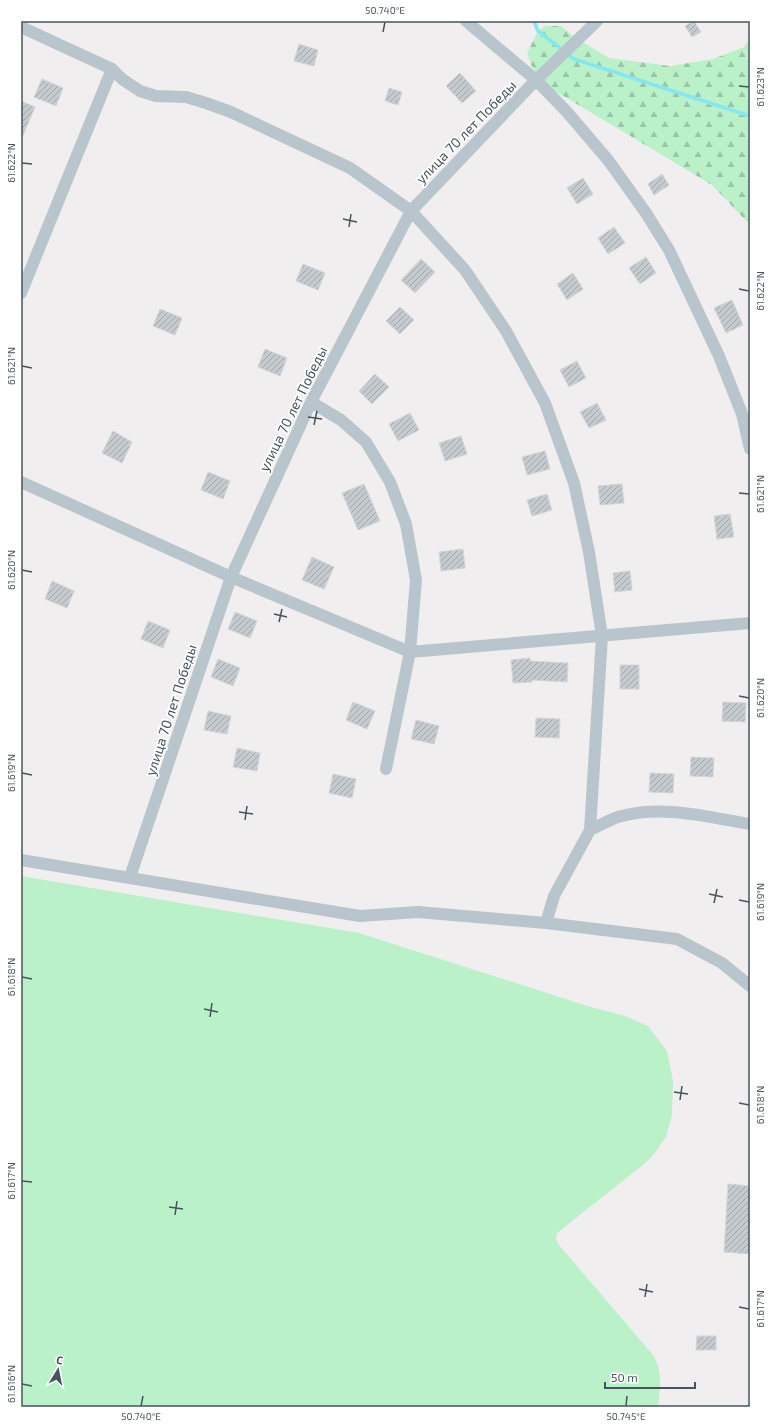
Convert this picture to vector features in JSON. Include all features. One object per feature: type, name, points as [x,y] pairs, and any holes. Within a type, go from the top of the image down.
[{"type":"street","points":[[466,21],[536,80],[608,160],[646,213],[669,250],[719,356],[742,414],[750,449]]},
{"type":"street","name":"улица 70 лет Победы","points":[[130,877],[231,577],[311,402],[411,211],[536,80],[597,21]]},
{"type":"street","points":[[21,27],[112,69],[122,79],[140,91],[156,96],[186,97],[231,112],[350,168],[411,211],[466,270],[506,331],[545,403],[574,483],[589,552],[602,636],[590,830],[554,896],[546,923]]},
{"type":"street","points":[[21,293],[112,69]]},
{"type":"street","points":[[311,402],[341,420],[366,442],[390,482],[406,524],[416,580],[410,652],[386,769]]},
{"type":"street","points":[[21,482],[231,577],[410,652],[750,623]]},
{"type":"street","points":[[590,830],[616,817],[639,812],[676,812],[750,824]]},
{"type":"street","points":[[21,860],[360,916],[418,912],[546,923],[677,939],[722,963],[750,986]]},
{"type":"green space","points":[[545,26],[561,26],[573,36],[609,58],[670,66],[713,59],[744,47],[750,37],[750,225],[712,185],[545,85],[532,67],[527,53],[538,31]]},
{"type":"green space","points":[[21,876],[359,933],[591,1007],[625,1016],[648,1026],[667,1051],[673,1081],[672,1115],[666,1137],[654,1154],[644,1164],[557,1233],[556,1238],[558,1244],[653,1355],[660,1374],[658,1407],[21,1407]]},
{"type":"building","points":[[694,21],[701,32],[692,37],[685,26]]},
{"type":"building","points":[[299,44],[318,50],[314,66],[294,61]]},
{"type":"building","points":[[460,73],[476,91],[462,103],[446,86]]},
{"type":"building","points":[[42,79],[63,88],[56,106],[34,97]]},
{"type":"building","points":[[389,88],[402,92],[398,105],[385,101]]},
{"type":"building","points":[[21,101],[35,107],[21,140]]},
{"type":"building","points":[[662,174],[669,185],[654,195],[648,184]]},
{"type":"building","points":[[583,178],[593,194],[577,204],[567,188]]},
{"type":"building","points":[[614,227],[625,243],[608,254],[598,238]]},
{"type":"building","points":[[646,257],[656,273],[640,284],[629,268]]},
{"type":"building","points":[[421,259],[435,272],[415,293],[401,280]]},
{"type":"building","points":[[303,264],[325,273],[318,290],[296,281]]},
{"type":"building","points":[[573,273],[583,289],[567,300],[557,284]]},
{"type":"building","points":[[732,300],[743,325],[726,333],[714,308]]},
{"type":"building","points":[[400,307],[414,320],[400,334],[386,321]]},
{"type":"building","points":[[160,309],[182,318],[175,335],[153,326]]},
{"type":"building","points":[[265,349],[287,358],[280,376],[258,367]]},
{"type":"building","points":[[577,361],[586,378],[569,387],[560,370]]},
{"type":"building","points":[[375,374],[389,387],[372,404],[359,391]]},
{"type":"building","points":[[597,403],[606,420],[589,428],[580,412]]},
{"type":"building","points":[[410,413],[419,430],[398,441],[389,424]]},
{"type":"building","points":[[113,431],[132,442],[122,463],[102,453]]},
{"type":"building","points":[[461,436],[467,454],[445,461],[439,443]]},
{"type":"building","points":[[545,451],[550,469],[527,475],[522,457]]},
{"type":"building","points":[[208,472],[230,481],[223,499],[201,490]]},
{"type":"building","points":[[364,484],[380,521],[358,530],[342,493]]},
{"type":"building","points":[[622,484],[624,503],[600,505],[598,486]]},
{"type":"building","points":[[547,494],[552,510],[532,516],[527,500]]},
{"type":"building","points":[[730,514],[734,537],[717,539],[714,516]]},
{"type":"building","points":[[463,549],[465,568],[441,571],[439,552]]},
{"type":"building","points":[[312,557],[334,567],[324,589],[302,580]]},
{"type":"building","points":[[630,571],[632,590],[615,592],[613,573]]},
{"type":"building","points":[[52,581],[74,591],[67,608],[45,599]]},
{"type":"building","points":[[235,612],[257,621],[250,638],[228,629]]},
{"type":"building","points":[[148,621],[170,630],[163,648],[141,639]]},
{"type":"building","points":[[530,658],[530,661],[568,663],[567,682],[532,680],[532,682],[513,683],[511,660]]},
{"type":"building","points":[[218,659],[240,668],[233,686],[211,677]]},
{"type":"building","points":[[620,665],[639,665],[639,689],[620,689]]},
{"type":"building","points":[[353,702],[375,711],[367,729],[346,720]]},
{"type":"building","points":[[723,702],[746,703],[745,722],[722,721]]},
{"type":"building","points":[[208,711],[231,716],[227,734],[204,730]]},
{"type":"building","points":[[536,718],[560,719],[559,738],[535,737]]},
{"type":"building","points":[[416,720],[439,726],[434,744],[411,739]]},
{"type":"building","points":[[237,748],[260,753],[257,771],[233,767]]},
{"type":"building","points":[[691,757],[714,758],[713,777],[690,776]]},
{"type":"building","points":[[650,773],[674,774],[673,793],[649,792]]},
{"type":"building","points":[[333,774],[356,779],[352,798],[329,793]]},
{"type":"building","points":[[728,1184],[750,1186],[750,1254],[724,1252]]},
{"type":"building","points":[[697,1336],[716,1336],[716,1350],[696,1350]]},
{"type":"waterway","points":[[534,21],[538,31],[574,59],[750,116]]}]
